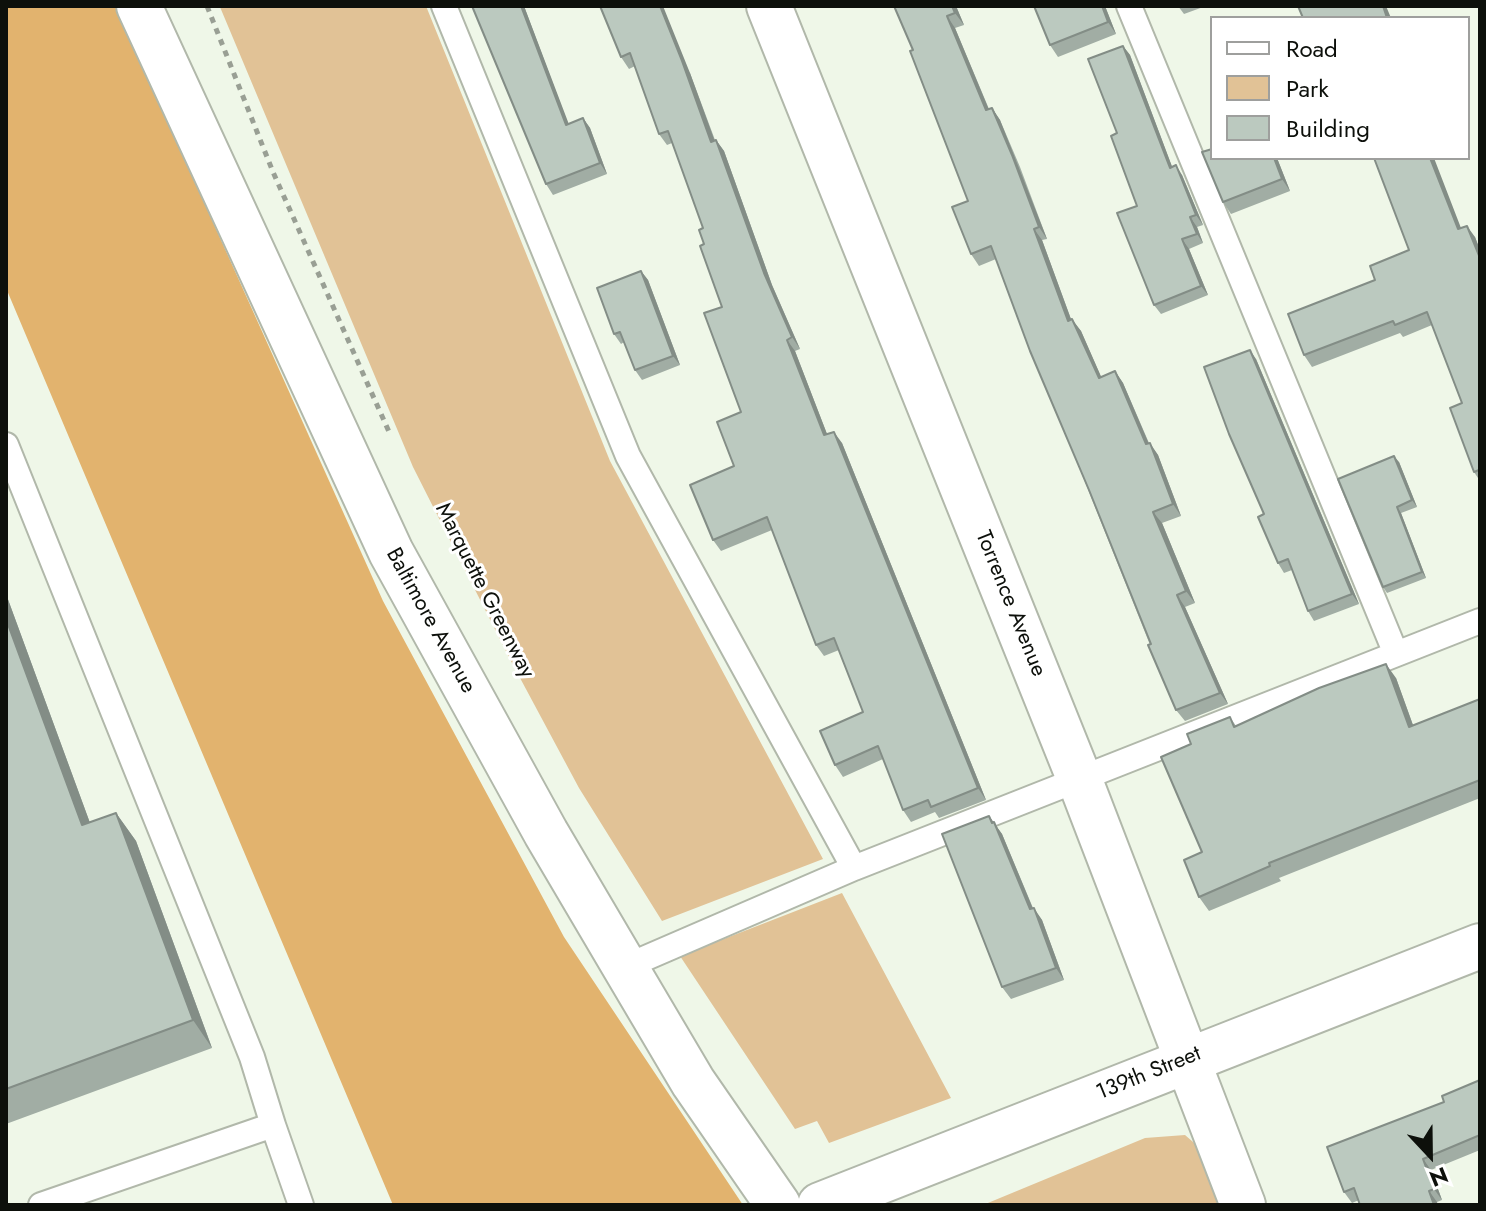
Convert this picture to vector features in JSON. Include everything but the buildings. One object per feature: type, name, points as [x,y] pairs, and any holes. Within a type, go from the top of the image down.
[{"type":"street","name":"Baltimore Avenue","points":[[139,6],[391,552],[546,833],[693,1082],[778,1205]]},
{"type":"street","name":"Torrence Avenue","points":[[769,6],[1079,778],[1243,1205]]},
{"type":"street","name":"139th Street","points":[[820,1205],[1480,946]]},
{"type":"lane","points":[[444,6],[628,456],[854,868]]},
{"type":"lane","points":[[1129,6],[1396,654]]},
{"type":"lane","points":[[6,445],[252,1057],[301,1205]]},
{"type":"lane","points":[[625,967],[854,868],[1480,621]]},
{"type":"lane","points":[[41,1205],[273,1125]]},
{"type":"path","points":[[207,6],[273,172],[395,444]]},
{"type":"green space","points":[[426,6],[610,461],[823,859],[662,921],[579,788],[413,467],[220,7]]},
{"type":"green space","points":[[842,893],[951,1098],[829,1143],[817,1121],[795,1129],[680,956]]},
{"type":"green space","points":[[1185,1135],[1200,1148],[1222,1205],[983,1205],[1145,1138]]},
{"type":"shaded area","points":[[6,6],[116,6],[383,601],[564,937],[743,1205],[393,1205],[6,288]]}]
